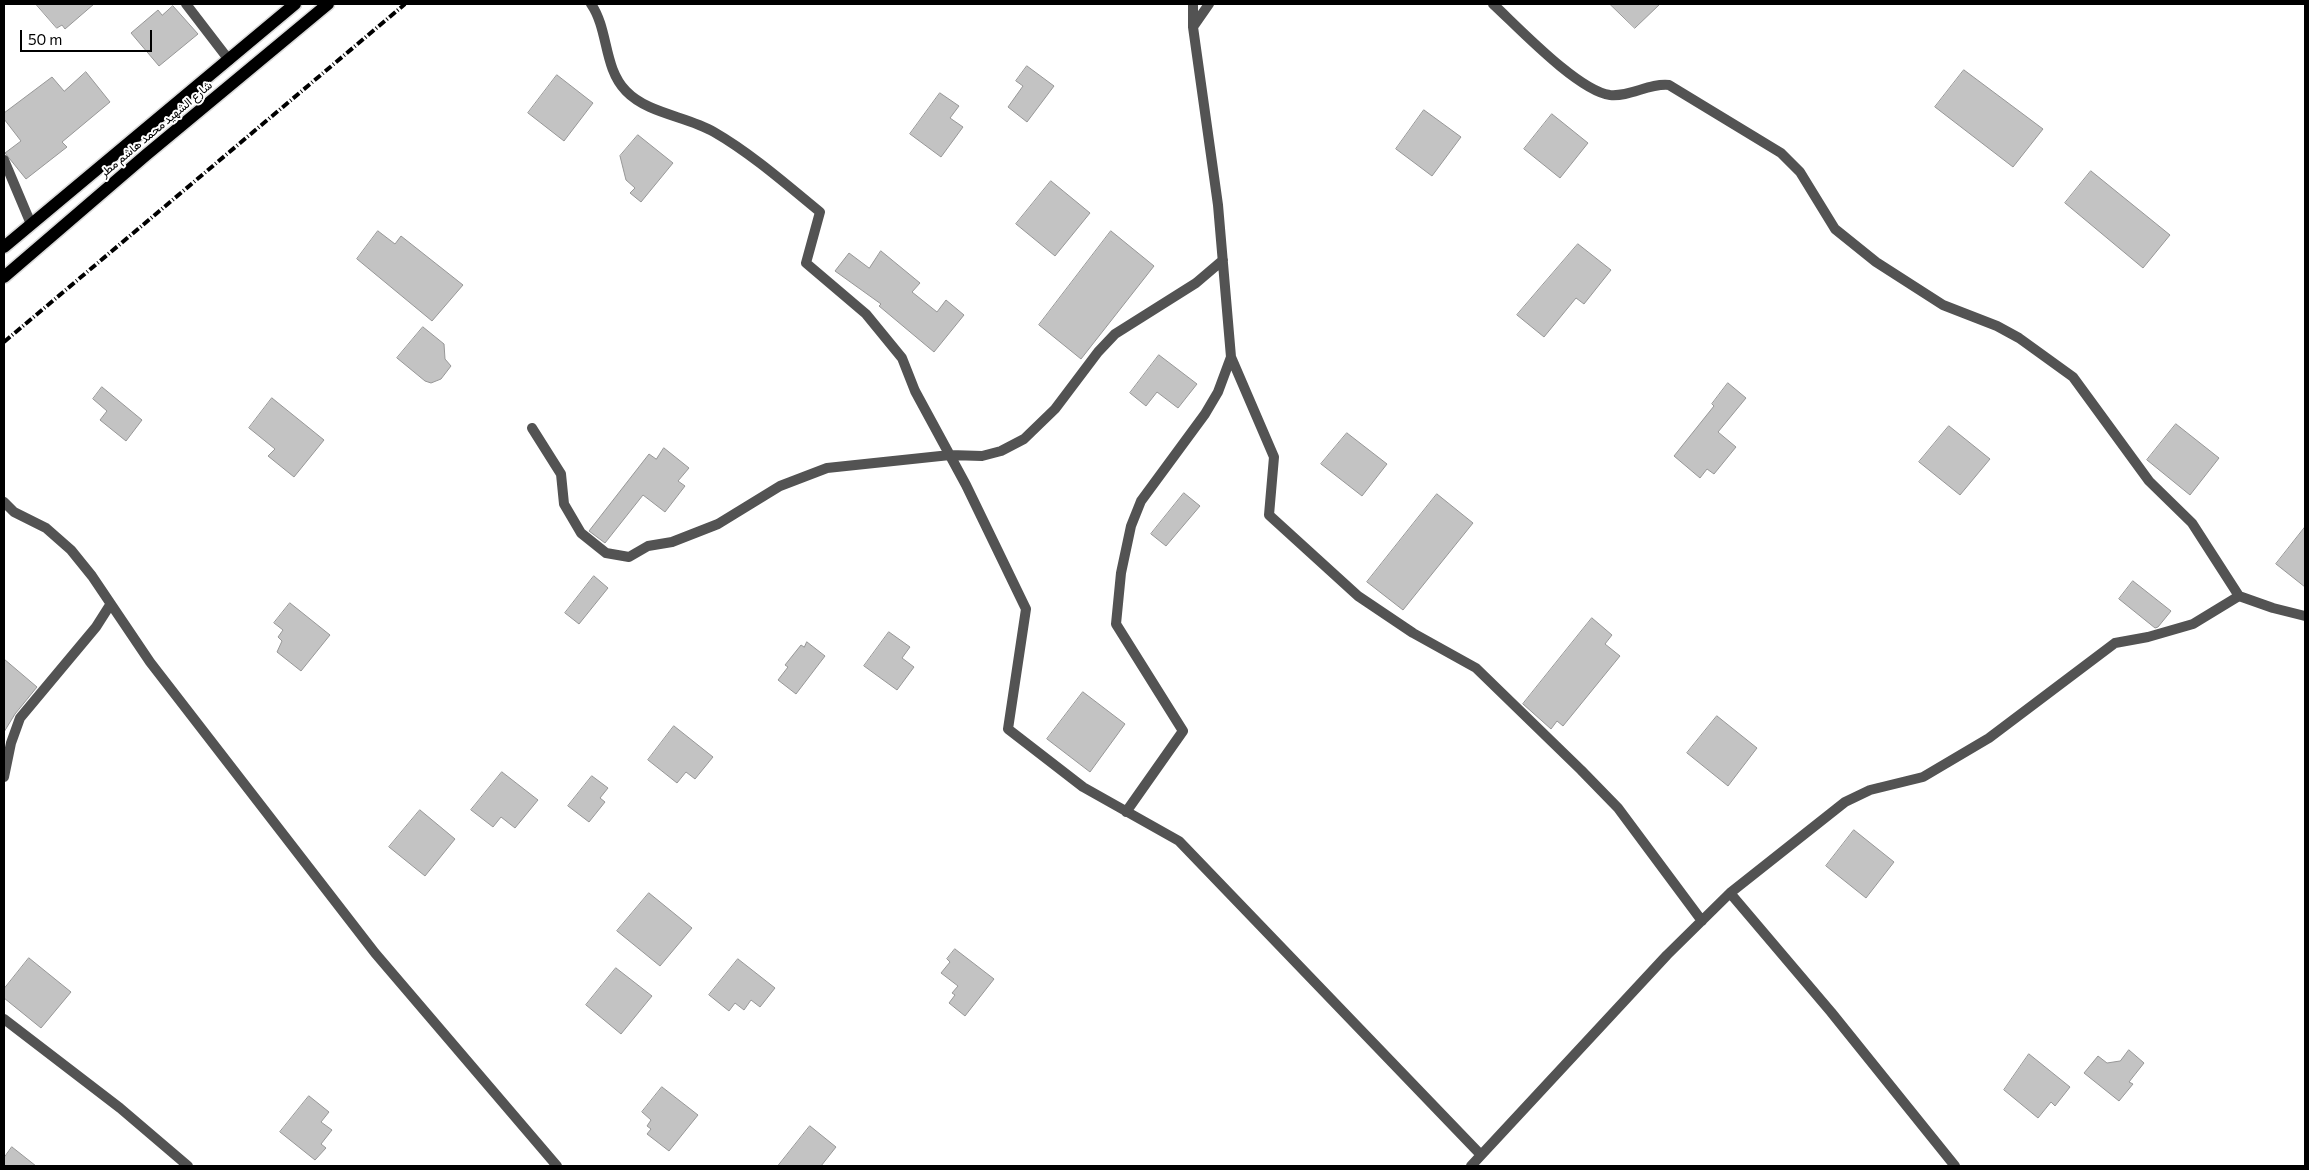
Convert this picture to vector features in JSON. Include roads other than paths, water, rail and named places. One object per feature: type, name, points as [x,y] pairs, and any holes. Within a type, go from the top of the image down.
[{"type":"main road","name":"شارع الشهيد محمد هاشم مطر","points":[[4,247],[295,4]]},
{"type":"main road","name":"شارع الشهيد محمد هاشم مطر","points":[[4,277],[153,149],[328,4]]},
{"type":"street","points":[[186,4],[229,60]]},
{"type":"street","points":[[591,4],[604,34],[610,63],[617,79],[635,99],[702,126],[720,136],[820,212],[806,264],[866,314],[902,358],[923,407],[950,454],[1026,609],[1008,729],[1083,787],[1179,842],[1481,1154]]},
{"type":"street","points":[[1193,4],[1193,27],[1218,205],[1231,357],[1274,457],[1269,515],[1309,549],[1358,596],[1413,633],[1476,668],[1618,808],[1702,920]]},
{"type":"street","points":[[1193,27],[1209,4]]},
{"type":"street","points":[[1493,4],[1547,54],[1577,78],[1601,93],[1619,95],[1651,86],[1670,85],[1781,153],[1800,172],[1836,229],[1876,262],[1943,305],[1997,326],[2019,338],[2073,377],[2149,481],[2192,523],[2239,596],[2273,608],[2305,616]]},
{"type":"street","points":[[4,160],[31,224]]},
{"type":"street","points":[[532,428],[561,474],[564,504],[581,534],[606,553],[629,556],[648,546],[672,542],[718,524],[780,486],[827,468],[950,454],[982,456],[1001,451],[1024,439],[1055,409],[1098,352],[1115,334],[1196,283],[1223,260]]},
{"type":"street","points":[[1126,812],[1183,731],[1116,624],[1121,573],[1131,526],[1141,501],[1154,481],[1205,414],[1218,392],[1231,357]]},
{"type":"street","points":[[4,502],[14,512],[46,528],[59,538],[92,576],[150,662],[375,953],[557,1166]]},
{"type":"street","points":[[1471,1166],[1667,955],[1702,920],[1730,893],[1846,802],[1870,790],[1923,777],[1989,738],[2115,643],[2148,637],[2193,624],[2239,596]]},
{"type":"street","points":[[4,777],[11,743],[20,718],[96,627],[110,605]]},
{"type":"street","points":[[1730,893],[1831,1012],[1955,1166]]},
{"type":"street","points":[[4,1019],[120,1108],[188,1166]]},
{"type":"railway","points":[[4,342],[405,4]]}]
